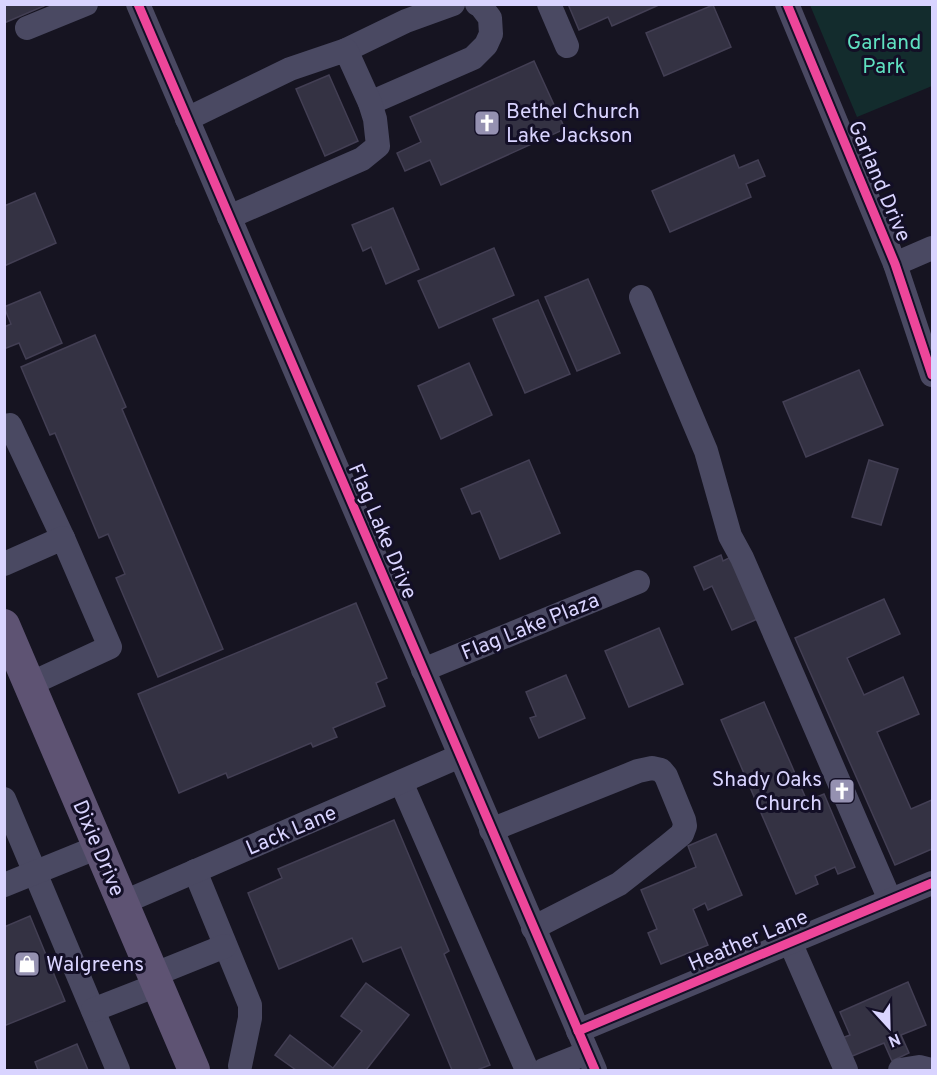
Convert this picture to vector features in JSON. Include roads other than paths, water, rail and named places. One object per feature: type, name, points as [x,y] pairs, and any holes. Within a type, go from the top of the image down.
[{"type":"main road","name":"Dixie Drive","points":[[8,643],[30,684],[194,1071]]},
{"type":"street","points":[[27,28],[86,4]]},
{"type":"street","name":"Flag Lake Drive","points":[[138,4],[587,1052]]},
{"type":"street","points":[[187,119],[290,69],[346,50],[406,21],[453,4]]},
{"type":"street","points":[[370,104],[473,58],[486,45],[491,34],[490,18],[477,4]]},
{"type":"street","points":[[549,4],[567,46]]},
{"type":"street","name":"Garland Drive","points":[[787,4],[894,264],[933,375]]},
{"type":"street","points":[[229,217],[362,159],[378,146],[375,119],[370,104],[346,50]]},
{"type":"street","points":[[894,264],[933,248]]},
{"type":"street","points":[[641,297],[706,450],[730,536],[742,558],[890,900]]},
{"type":"street","points":[[4,427],[10,425],[63,538],[110,647],[30,684]]},
{"type":"street","points":[[4,564],[63,538]]},
{"type":"street","name":"Flag Lake Plaza","points":[[423,670],[638,582]]},
{"type":"street","name":"Lack Lane","points":[[122,903],[460,756]]},
{"type":"street","points":[[491,830],[638,771],[652,768],[661,770],[666,776],[684,820],[685,826],[682,834],[619,884],[533,928]]},
{"type":"street","points":[[401,782],[526,1071]]},
{"type":"street","points":[[4,799],[118,1071]]},
{"type":"street","points":[[4,885],[98,846]]},
{"type":"street","points":[[195,871],[250,1005],[250,1018],[236,1069]]},
{"type":"street","name":"Heather Lane","points":[[544,1071],[587,1052],[790,942],[933,883]]},
{"type":"street","points":[[790,942],[846,1071]]},
{"type":"street","points":[[93,1010],[225,946]]},
{"type":"street","points":[[900,1071],[919,1067],[931,1071]]},
{"type":"place","name":"Bethel Church Lake Jackson","points":[[487,123]]},
{"type":"place","name":"Shady Oaks Church","points":[[842,791]]},
{"type":"place","name":"Walgreens","points":[[27,964]]},
{"type":"park label","name":"Garland Park","points":[[884,54]]}]
